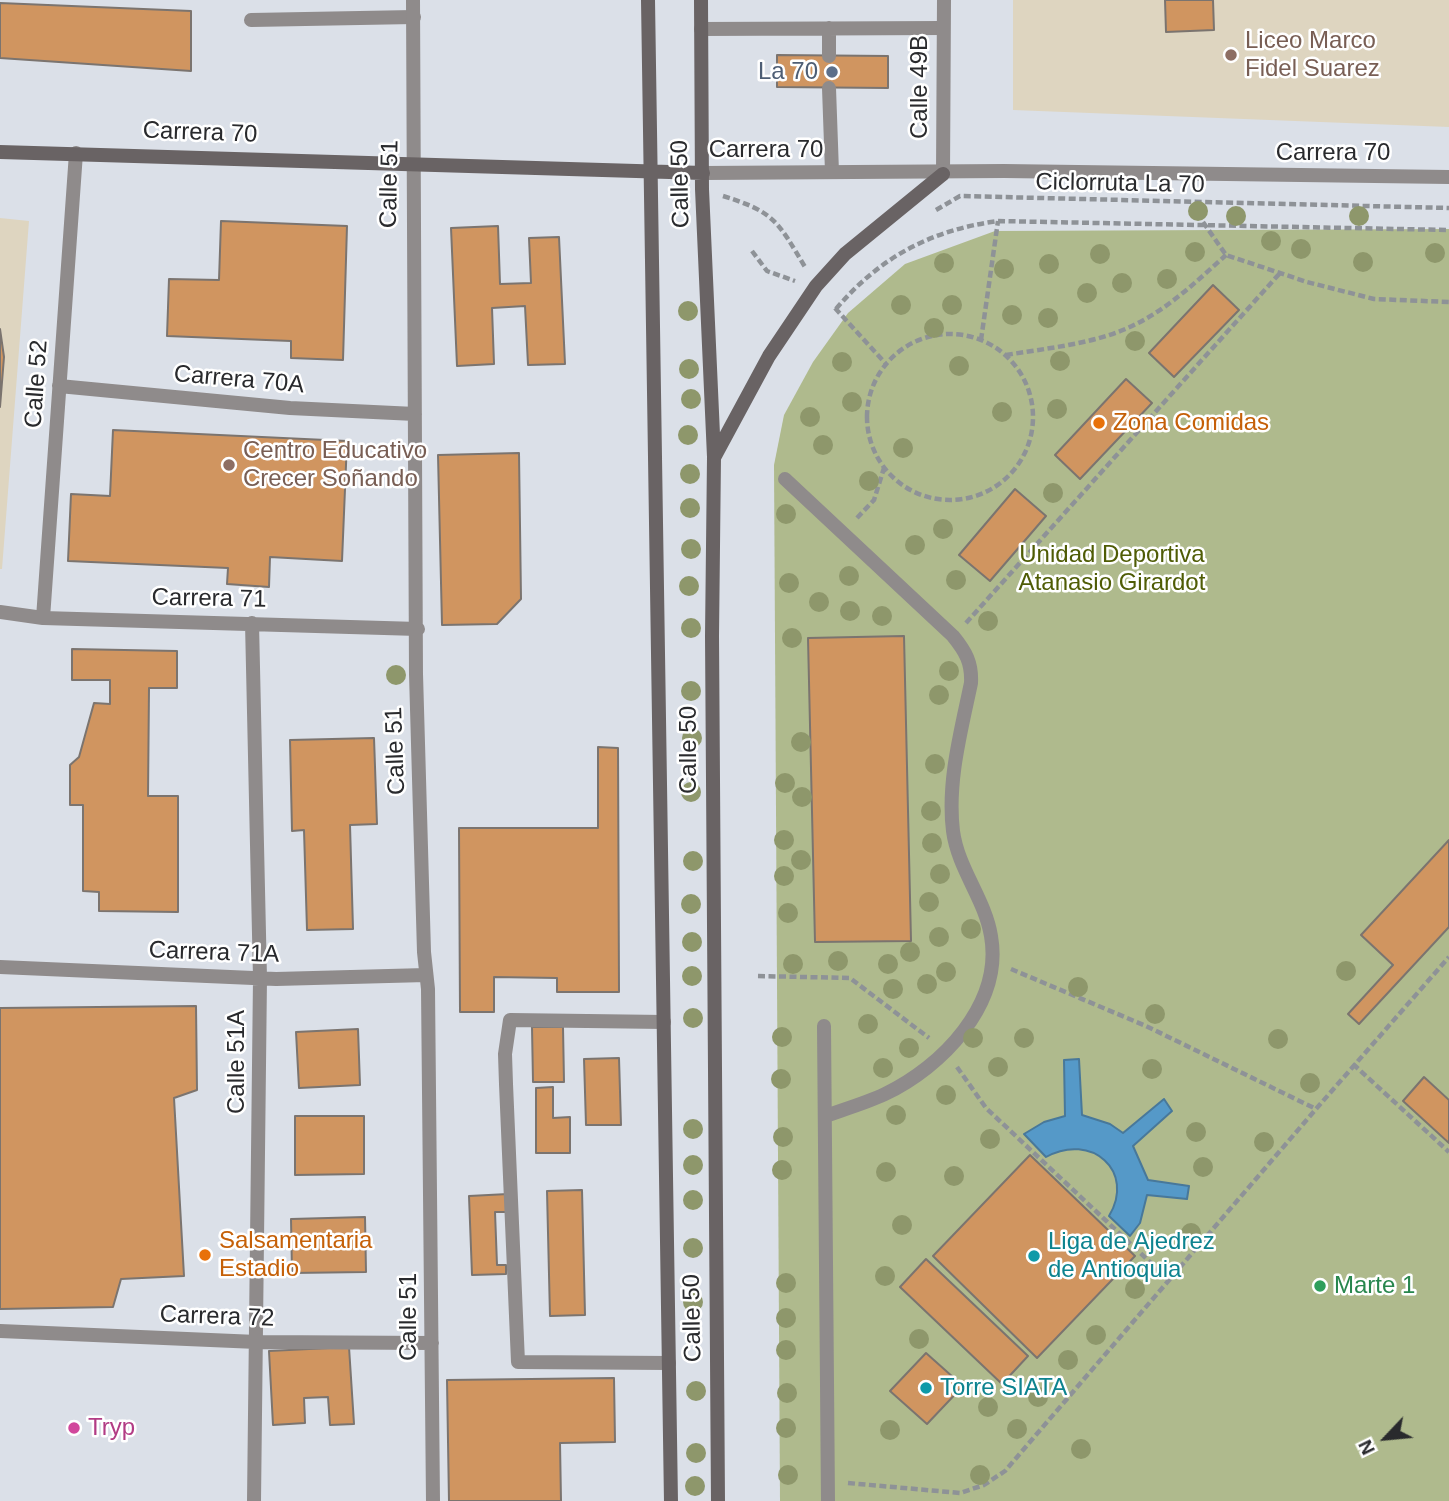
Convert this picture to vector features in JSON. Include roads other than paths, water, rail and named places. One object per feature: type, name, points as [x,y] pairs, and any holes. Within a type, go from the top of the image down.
[{"type":"main road","name":"Calle 50","points":[[648,0],[648,173],[671,1501]]},
{"type":"main road","name":"Calle 50","points":[[701,0],[703,173],[714,457],[712,650],[718,1501]]},
{"type":"main road","name":"Carrera 70","points":[[0,152],[413,162],[703,173]]},
{"type":"main road","points":[[714,457],[769,356],[821,291],[845,254],[943,174]]},
{"type":"street","name":"Calle 51","points":[[413,0],[415,414],[433,1501]]},
{"type":"street","name":"Calle 49B","points":[[943,174],[944,0]]},
{"type":"street","points":[[251,20],[414,17]]},
{"type":"street","points":[[829,28],[829,56]]},
{"type":"street","points":[[701,29],[943,28]]},
{"type":"street","points":[[829,88],[832,172]]},
{"type":"street","name":"Calle 52","points":[[43,618],[76,153]]},
{"type":"street","name":"Carrera 70","points":[[703,173],[943,174],[1004,171],[1449,177]]},
{"type":"street","name":"Carrera 70A","points":[[59,386],[290,408],[415,414]]},
{"type":"street","points":[[785,479],[953,636],[967,653],[972,669],[953,788],[953,832],[964,870],[991,936],[992,961],[986,991],[970,1021],[946,1051],[916,1076],[884,1094],[825,1116]]},
{"type":"street","name":"Carrera 71","points":[[0,611],[43,618],[418,629]]},
{"type":"street","name":"Calle 51A","points":[[252,623],[260,978],[254,1501]]},
{"type":"street","name":"Carrera 71A","points":[[0,967],[260,978],[426,975]]},
{"type":"street","points":[[664,1022],[510,1020],[505,1064],[517,1362],[669,1363]]},
{"type":"street","points":[[824,1026],[830,1482],[828,1501]]},
{"type":"street","name":"Carrera 72","points":[[0,1331],[257,1342],[393,1340],[432,1343]]},
{"type":"water","points":[[1079,1059],[1082,1115],[1110,1124],[1123,1133],[1164,1099],[1172,1111],[1133,1146],[1148,1180],[1189,1186],[1187,1199],[1147,1195],[1140,1223],[1130,1236],[1109,1216],[1116,1200],[1117,1184],[1113,1171],[1104,1160],[1079,1149],[1046,1157],[1024,1134],[1044,1122],[1065,1116],[1064,1060]]},
{"type":"place","name":"Liceo Marco Fidel Suarez","points":[[1231,55]]},
{"type":"place","name":"La 70","points":[[832,72]]},
{"type":"place","name":"Zona Comidas","points":[[1099,423]]},
{"type":"place","name":"Centro Educativo Crecer Soñando","points":[[229,465]]},
{"type":"place","name":"Salsamentaria Estadio","points":[[205,1255]]},
{"type":"place","name":"Liga de Ajedrez de Antioquia","points":[[1034,1256]]},
{"type":"place","name":"Marte 1","points":[[1320,1286]]},
{"type":"place","name":"Torre SIATA","points":[[926,1388]]},
{"type":"place","name":"Tryp","points":[[74,1428]]},
{"type":"park label","name":"Unidad Deportiva Atanasio Girardot","points":[[1112,569]]}]
